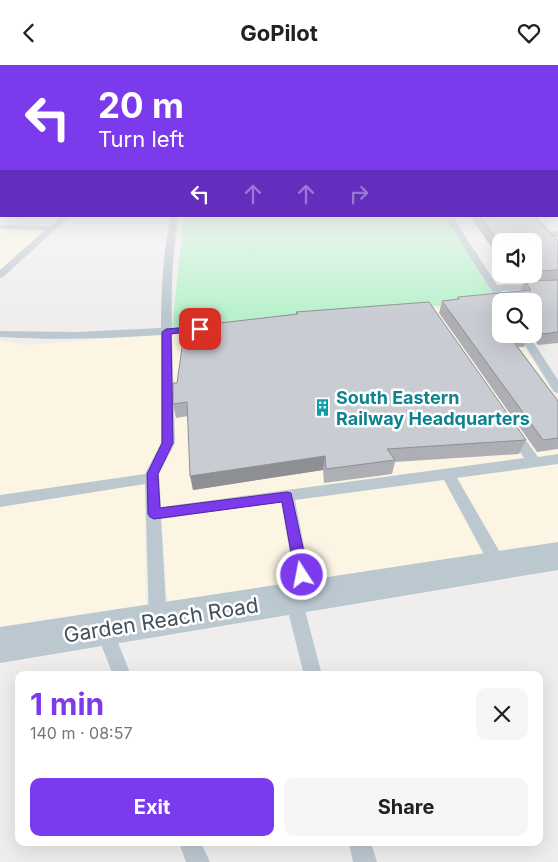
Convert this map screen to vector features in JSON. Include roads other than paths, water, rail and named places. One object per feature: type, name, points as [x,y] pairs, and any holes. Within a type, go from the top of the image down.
[{"type":"street","name":"Garden Reach Road","points":[[0,645],[558,557]]},
{"type":"lane","points":[[0,275],[40,239]]},
{"type":"lane","points":[[158,621],[152,474],[168,443],[166,332],[171,239]]},
{"type":"lane","points":[[463,239],[497,293]]},
{"type":"lane","points":[[550,239],[555,245]]},
{"type":"lane","points":[[494,288],[558,286]]},
{"type":"lane","points":[[0,334],[44,337],[166,332],[212,327]]},
{"type":"lane","points":[[529,343],[558,389]]},
{"type":"lane","points":[[506,422],[534,462]]},
{"type":"lane","points":[[154,514],[558,459]]},
{"type":"lane","points":[[448,474],[499,566]]},
{"type":"lane","points":[[0,501],[152,478]]},
{"type":"lane","points":[[287,497],[300,598],[312,671]]},
{"type":"lane","points":[[104,629],[120,671]]},
{"type":"lane","points":[[191,846],[198,862]]},
{"type":"lane","points":[[361,846],[365,862]]},
{"type":"place","name":"South Eastern Railway Headquarters","points":[[322,407]]}]
